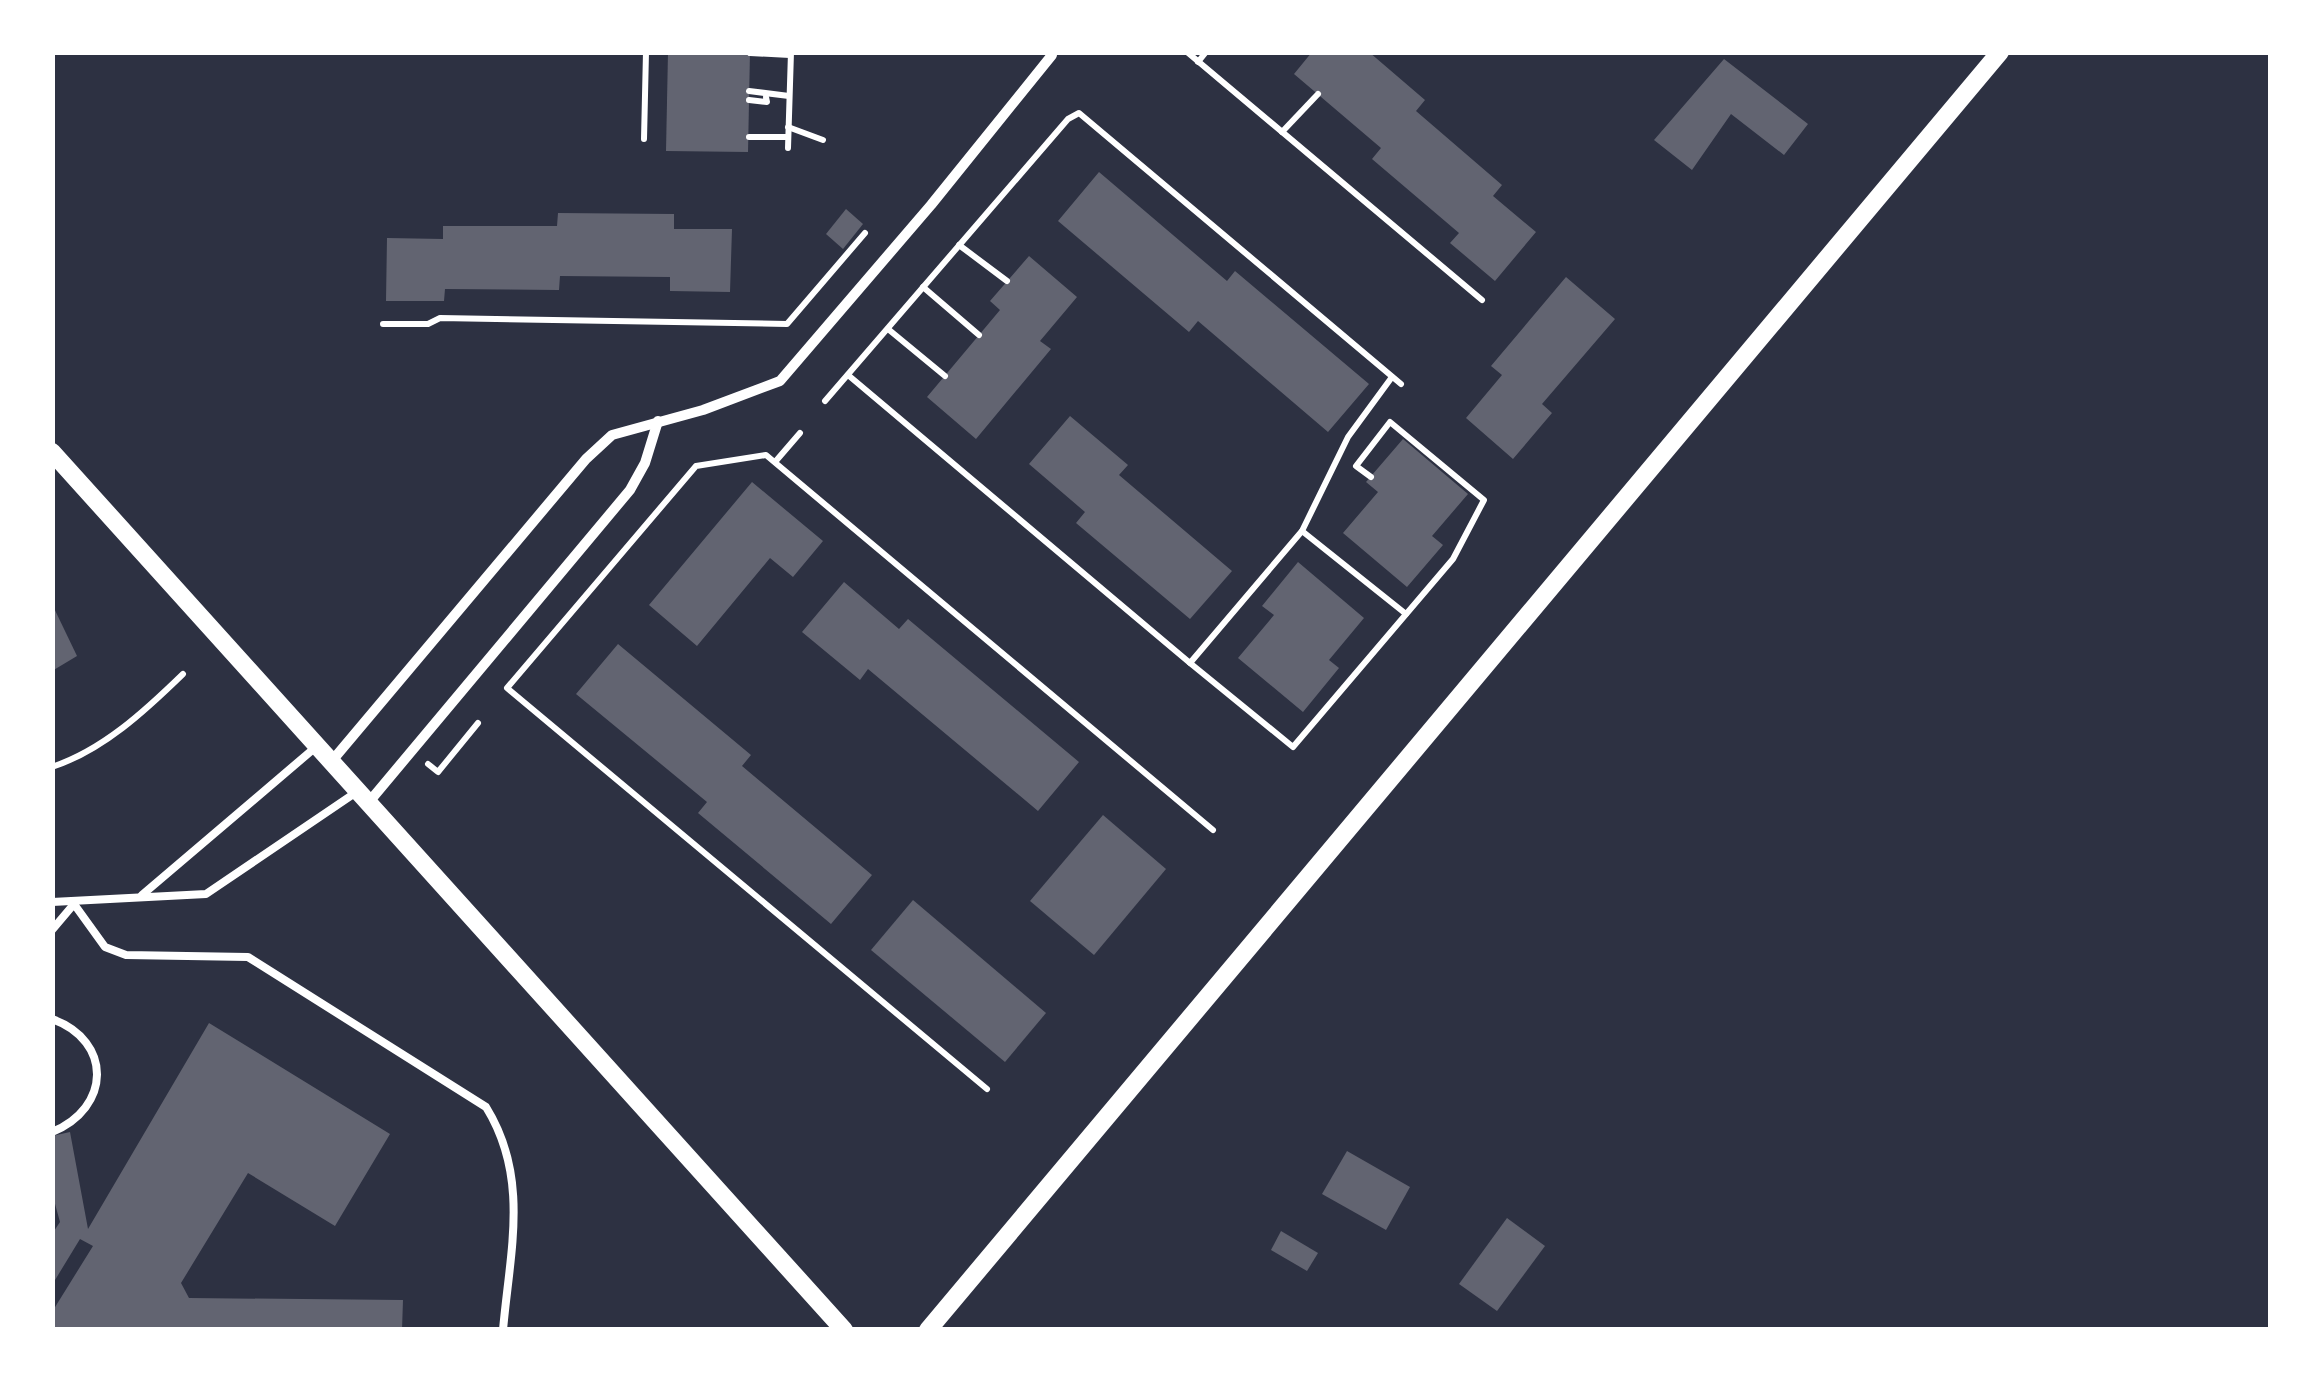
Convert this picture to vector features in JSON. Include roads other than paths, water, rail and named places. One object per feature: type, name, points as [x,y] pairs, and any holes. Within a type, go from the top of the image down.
[{"type":"street","points":[[928,1330],[2000,52]]},
{"type":"street","points":[[332,762],[586,458],[612,436],[780,380],[931,205],[1052,55]]},
{"type":"street","points":[[363,796],[630,490],[645,463],[658,421]]},
{"type":"street","points":[[52,452],[844,1330]]},
{"type":"lane","points":[[142,895],[317,746]]},
{"type":"lane","points":[[52,902],[74,904],[142,895],[206,894],[363,796]]},
{"type":"lane","points":[[52,930],[74,904]]},
{"type":"lane","points":[[74,904],[104,947],[126,955],[248,957],[486,1107],[501,1132],[514,1169],[502,1330]]},
{"type":"lane","points":[[52,1018],[72,1026],[85,1040],[98,1076],[85,1112],[52,1132]]}]
